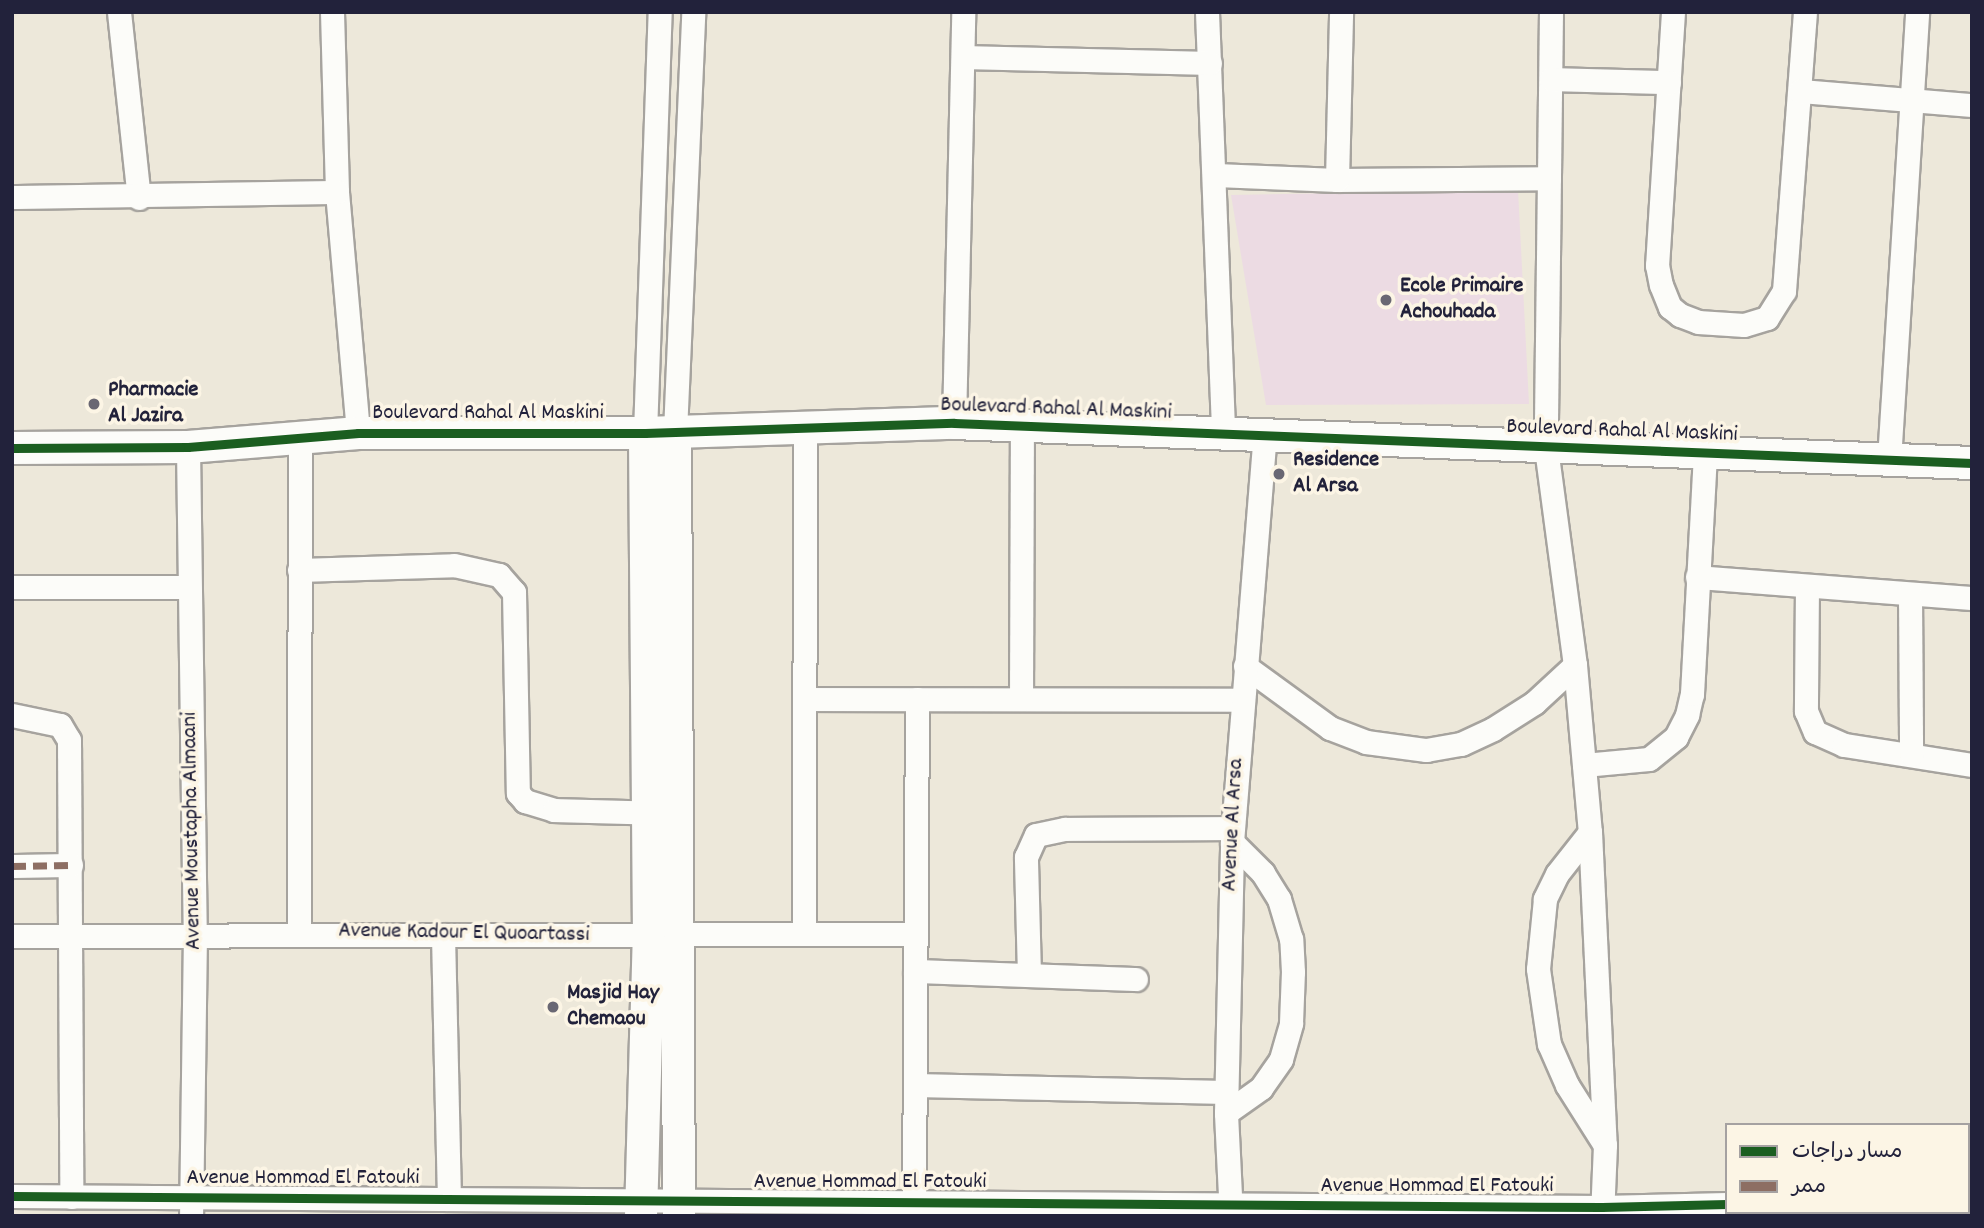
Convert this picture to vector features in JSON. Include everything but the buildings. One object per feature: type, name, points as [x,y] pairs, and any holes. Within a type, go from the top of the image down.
[{"type":"street","points":[[119,12],[139,198]]},
{"type":"street","points":[[332,12],[337,192],[358,433]]},
{"type":"street","points":[[660,12],[663,936],[679,1208]]},
{"type":"street","points":[[660,433],[693,12]]},
{"type":"street","points":[[954,423],[963,12]]},
{"type":"street","points":[[1207,12],[1216,175],[1223,434]]},
{"type":"street","points":[[1337,180],[1341,12]]},
{"type":"street","points":[[1551,12],[1546,448],[1575,665],[1590,832],[1605,1145],[1602,1212]]},
{"type":"street","points":[[1673,12],[1657,265],[1670,307],[1698,322],[1759,322],[1779,303],[1786,276],[1805,12]]},
{"type":"street","points":[[1889,460],[1917,12]]},
{"type":"street","points":[[963,57],[1210,63]]},
{"type":"street","points":[[1551,79],[1668,82]]},
{"type":"street","points":[[1800,90],[1972,106]]},
{"type":"street","points":[[1216,175],[1337,180],[1549,178]]},
{"type":"street","points":[[12,197],[139,198],[337,192]]},
{"type":"street","name":"Boulevard Rahal Al Maskini","points":[[12,448],[188,447],[358,433],[660,433],[954,423],[1022,429],[1223,434],[1705,455],[1972,463]]},
{"type":"street","points":[[804,934],[805,429]]},
{"type":"street","points":[[1021,699],[1022,429]]},
{"type":"street","name":"Avenue Al Arsa","points":[[1231,1210],[1226,1103],[1232,835],[1241,700],[1265,436]]},
{"type":"street","points":[[299,933],[300,439]]},
{"type":"street","name":"Avenue Moustapha Almaani","points":[[188,447],[195,933],[191,1207]]},
{"type":"street","points":[[1584,765],[1633,764],[1649,759],[1676,737],[1692,694],[1705,455]]},
{"type":"street","points":[[299,570],[454,565],[499,575],[514,592],[518,793],[524,801],[554,810],[662,813]]},
{"type":"street","points":[[1698,578],[1972,598]]},
{"type":"street","points":[[1807,586],[1810,725],[1843,745],[1972,765]]},
{"type":"street","points":[[12,587],[189,587]]},
{"type":"street","points":[[1910,594],[1911,754]]},
{"type":"street","points":[[1245,666],[1330,728],[1366,742],[1426,750],[1461,744],[1493,729],[1534,703],[1575,665]]},
{"type":"street","points":[[804,699],[1241,700]]},
{"type":"street","points":[[914,1202],[917,699]]},
{"type":"street","points":[[12,715],[60,725],[69,740],[72,933],[71,1196]]},
{"type":"street","points":[[915,1085],[1226,1103],[1261,1088],[1281,1059],[1291,1023],[1291,939],[1279,899],[1263,873],[1232,835],[1065,829],[1036,835],[1029,842],[1027,857],[1029,975]]},
{"type":"street","points":[[1590,832],[1557,874],[1545,899],[1539,979],[1549,1044],[1567,1085],[1605,1145]]},
{"type":"street","points":[[12,866],[71,865]]},
{"type":"street","name":"Avenue Kadour El Quoartassi","points":[[12,936],[72,933],[663,936],[915,934]]},
{"type":"street","points":[[443,935],[449,1199]]},
{"type":"street","points":[[641,1208],[663,936]]},
{"type":"street","points":[[915,971],[1136,979]]},
{"type":"street","name":"Avenue Hommad El Fatouki","points":[[12,1196],[71,1196],[191,1207],[449,1199],[493,1208],[886,1209],[914,1202],[1028,1210],[1602,1212],[1725,1204]]},
{"type":"shaded area","name":"Ecole Primaire Achouhada","points":[[1518,190],[1529,404],[1266,405],[1231,195]]},
{"type":"marked path","points":[[12,866],[71,865]]},
{"type":"cycle path","points":[[12,448],[188,447],[358,433],[645,433],[954,423],[1972,463]]},
{"type":"cycle path","points":[[12,1196],[1602,1207],[1725,1204]]},
{"type":"place","name":"Ecole Primaire Achouhada","points":[[1386,300]]},
{"type":"place","name":"Pharmacie Al Jazira","points":[[94,404]]},
{"type":"place","name":"Residence Al Arsa","points":[[1279,474]]},
{"type":"place","name":"Masjid Hay Chemaou","points":[[553,1007]]}]
